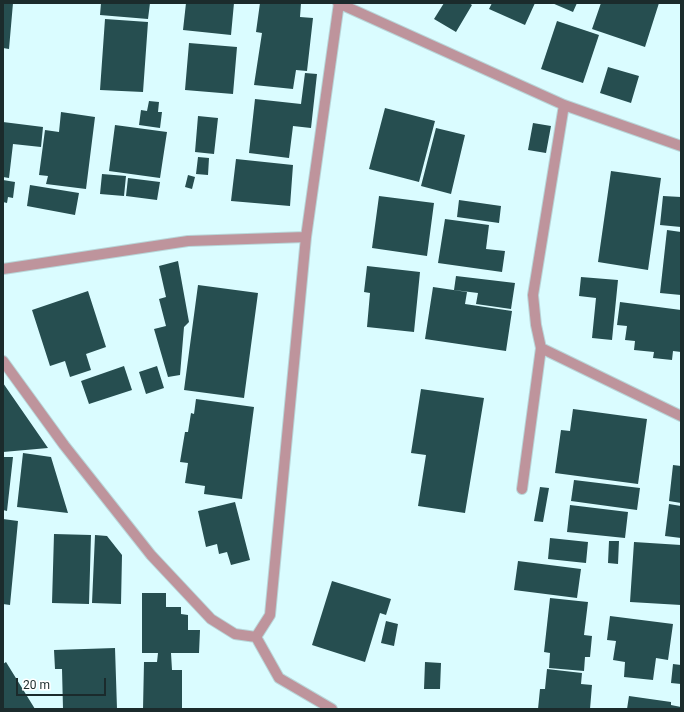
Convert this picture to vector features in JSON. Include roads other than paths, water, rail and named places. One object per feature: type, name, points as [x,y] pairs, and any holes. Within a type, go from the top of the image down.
[{"type":"street","points":[[256,637],[270,615],[306,237],[339,3],[564,105],[681,146]]},
{"type":"street","points":[[522,489],[541,348],[536,325],[533,295],[564,105]]},
{"type":"street","points":[[3,269],[188,241],[306,237]]},
{"type":"street","points":[[541,348],[681,416]]},
{"type":"street","points":[[3,361],[64,445],[151,555],[211,619],[235,634],[256,637]]},
{"type":"street","points":[[256,637],[279,678],[332,709]]}]
